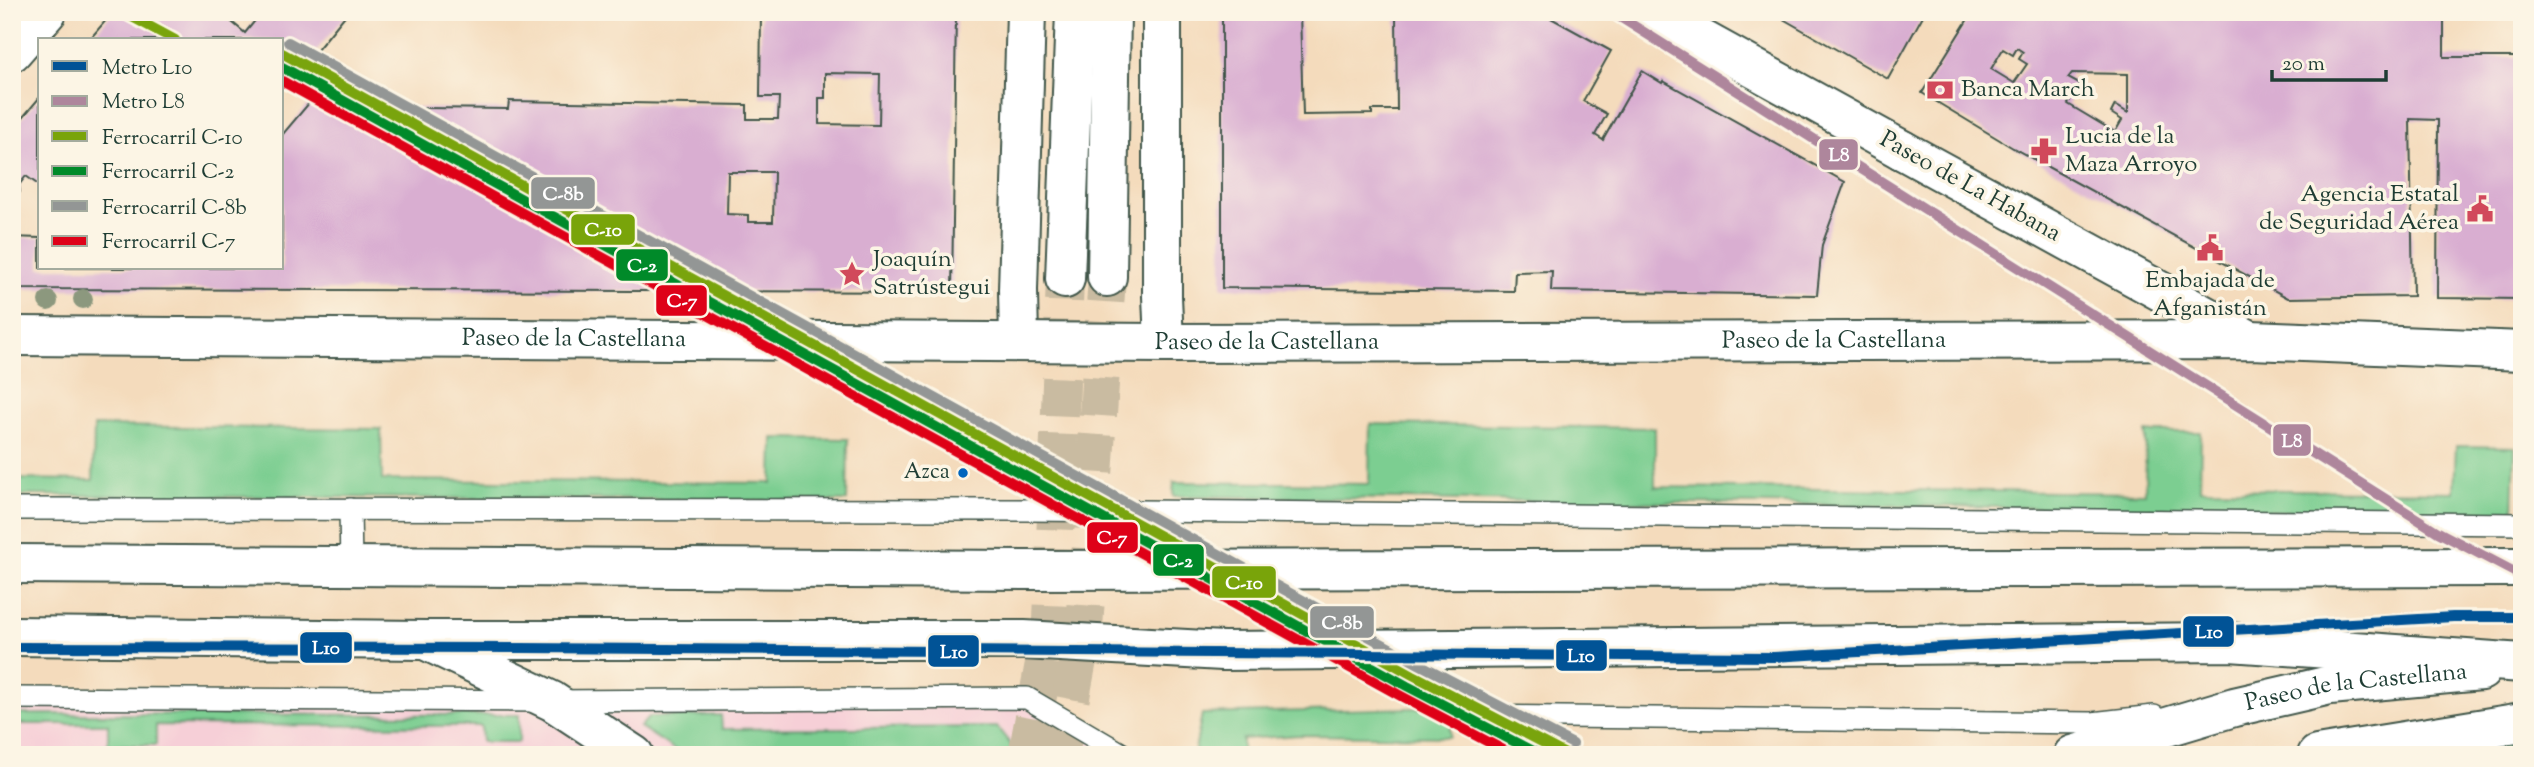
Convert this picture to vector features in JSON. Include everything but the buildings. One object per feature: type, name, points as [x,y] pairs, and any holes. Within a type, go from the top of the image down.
[{"type":"main road","points":[[12,52],[47,12]]},
{"type":"main road","points":[[1019,341],[1026,12]]},
{"type":"main road","points":[[1065,279],[1074,12]]},
{"type":"main road","points":[[1107,277],[1111,12]]},
{"type":"main road","points":[[1162,12],[1164,343]]},
{"type":"main road","name":"Paseo de La Habana","points":[[1652,12],[2251,340]]},
{"type":"main road","name":"Paseo de la Castellana","points":[[12,336],[1164,343],[2251,340],[2522,351]]},
{"type":"main road","points":[[12,564],[1026,570],[2522,567]]},
{"type":"main road","name":"Paseo de la Castellana","points":[[12,636],[425,640],[1024,640],[1223,651],[2230,642],[2522,665]]},
{"type":"main road","name":"Paseo de la Castellana","points":[[425,640],[552,701],[634,755]]},
{"type":"main road","name":"Paseo de la Castellana","points":[[2073,755],[2234,707],[2330,685],[2522,665]]},
{"type":"main road","points":[[2317,755],[2522,722]]},
{"type":"lane","points":[[12,509],[1027,510],[2522,524]]},
{"type":"lane","points":[[350,509],[351,566]]},
{"type":"lane","name":"Paseo de la Castellana","points":[[12,698],[552,701],[1027,698],[1124,755]]},
{"type":"lane","name":"Paseo de la Castellana","points":[[1474,716],[2092,723],[2234,707]]},
{"type":"shaded area","points":[[12,698],[1027,698],[1124,755],[12,755]]},
{"type":"green space","points":[[1370,424],[1655,428],[1655,487],[2145,493],[2146,432],[2201,432],[2200,489],[2454,492],[2456,446],[2515,447],[2513,514],[1173,496],[1174,482],[1369,484]]},
{"type":"green space","points":[[94,426],[381,429],[382,480],[772,483],[773,438],[848,439],[847,501],[12,495],[12,479],[93,480]]},
{"type":"green space","points":[[1450,707],[1450,737],[1300,735],[1242,739],[1242,755],[1194,755],[1202,714]]},
{"type":"green space","points":[[12,714],[519,715],[519,742],[482,742],[481,726],[156,725],[156,745],[108,745],[108,724],[12,724]]},
{"type":"green space","points":[[721,715],[722,729],[997,727],[1019,755],[683,755],[640,727],[649,717]]},
{"type":"green space","points":[[2522,736],[2522,755],[2444,755],[2485,740]]},
{"type":"tunnel","points":[[1060,755],[1084,628],[1107,277]]},
{"type":"tunnel","points":[[1027,755],[1052,620],[1065,279]]},
{"type":"metro line","name":"L8","points":[[1612,12],[2438,532],[2522,576]]},
{"type":"metro line","name":"L10","points":[[12,647],[1774,657],[2453,617],[2522,617]]},
{"type":"rail line","name":"C-10","points":[[123,12],[171,38]]},
{"type":"rail line","name":"C-8b","points":[[288,42],[1419,664],[1573,744]]},
{"type":"rail line","name":"C-10","points":[[284,54],[1413,675],[1567,755]]},
{"type":"rail line","name":"C-2","points":[[284,68],[1407,686],[1540,755]]},
{"type":"rail line","name":"C-7","points":[[284,82],[1513,755]]},
{"type":"place","name":"Banca March","points":[[1940,90]]},
{"type":"place","name":"Lucia de la Maza Arroyo","points":[[2044,151]]},
{"type":"place","name":"Agencia Estatal de Seguridad Aérea","points":[[2480,209]]},
{"type":"place","name":"Embajada de Afganistán","points":[[2210,248]]},
{"type":"place","name":"Joaquín Satrústegui","points":[[852,274]]},
{"type":"place","name":"Azca","points":[[963,473]]}]
